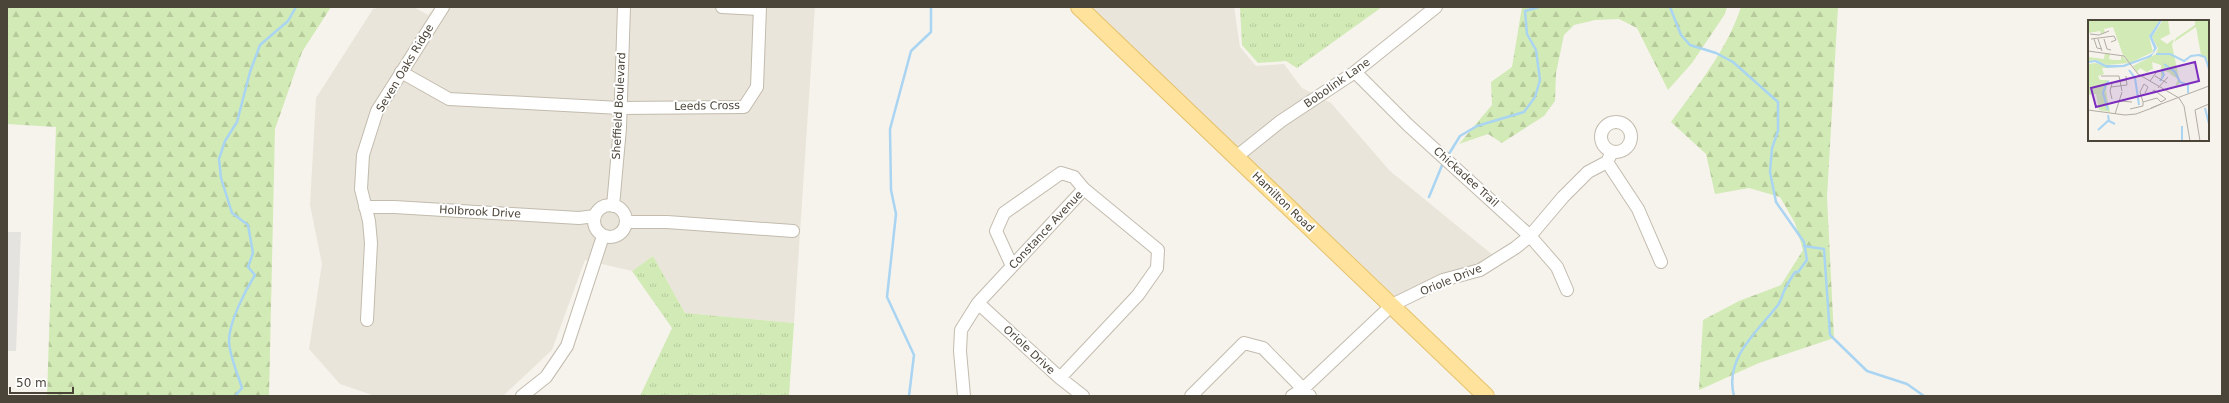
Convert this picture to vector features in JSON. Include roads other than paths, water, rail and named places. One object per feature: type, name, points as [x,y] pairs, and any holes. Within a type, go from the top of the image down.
[{"type":"main road","name":"Hamilton Road","points":[[1080,7],[1486,396]]},
{"type":"street","name":"Seven Oaks Ridge","points":[[367,320],[371,243],[361,189],[363,154],[377,111],[443,7]]},
{"type":"street","name":"Sheffield Boulevard","points":[[613,206],[620,108],[624,7]]},
{"type":"street","points":[[722,7],[760,8]]},
{"type":"street","name":"Bobolink Lane","points":[[1236,157],[1281,121],[1355,72],[1436,7]]},
{"type":"street","name":"Leeds Cross","points":[[620,108],[640,106],[744,107],[757,87],[760,8]]},
{"type":"street","points":[[401,72],[449,99],[620,108]]},
{"type":"street","name":"Chickadee Trail","points":[[1355,72],[1408,125],[1530,236],[1558,267],[1567,290]]},
{"type":"street","name":"Oriole Drive","points":[[1292,396],[1307,393],[1392,305],[1443,280],[1480,270],[1530,236],[1563,197],[1588,172],[1610,157],[1638,209],[1661,262]]},
{"type":"street","points":[[1012,266],[996,231],[1004,213],[1061,174],[1074,177],[1084,189]]},
{"type":"street","name":"Constance Avenue","points":[[964,396],[960,350],[960,330],[978,303],[1084,189],[1158,250],[1156,268],[1138,295],[1060,378]]},
{"type":"street","points":[[613,206],[621,210],[626,222],[623,230],[616,236],[603,236],[595,226],[595,216],[604,207],[613,206]]},
{"type":"street","name":"Holbrook Drive","points":[[365,207],[394,207],[579,218],[595,216]]},
{"type":"street","points":[[626,222],[667,222],[793,230]]},
{"type":"street","points":[[522,396],[546,377],[567,346],[603,236]]},
{"type":"street","name":"Oriole Drive","points":[[978,303],[1060,378],[1083,396]]},
{"type":"street","points":[[1191,396],[1244,343],[1263,348],[1307,393]]},
{"type":"waterway","points":[[235,396],[242,388],[230,352],[230,333],[238,307],[255,275],[248,267],[253,253],[248,225],[232,213],[221,178],[219,159],[225,141],[237,122],[250,72],[260,45],[288,21],[296,7]]},
{"type":"waterway","points":[[909,396],[914,355],[887,297],[896,214],[891,190],[890,129],[911,51],[931,32],[931,7]]},
{"type":"waterway","points":[[1447,157],[1460,136],[1477,126],[1524,112],[1535,97],[1540,80],[1536,50],[1527,34],[1525,11],[1539,7]]},
{"type":"waterway","points":[[1670,7],[1681,35],[1690,45],[1716,53],[1733,62],[1778,102],[1778,131],[1772,148],[1770,172],[1776,202],[1804,242],[1807,260],[1798,272],[1795,272],[1779,303],[1744,346],[1734,370],[1732,382],[1734,396]]},
{"type":"waterway","points":[[1429,197],[1443,163]]},
{"type":"waterway","points":[[1804,246],[1824,249],[1830,335],[1867,371],[1907,384],[1924,396]]}]
